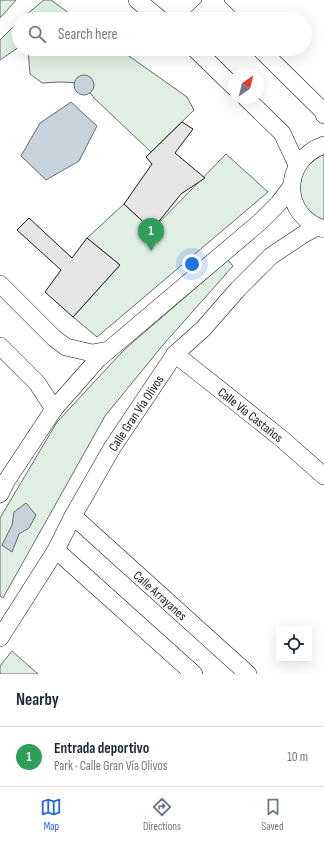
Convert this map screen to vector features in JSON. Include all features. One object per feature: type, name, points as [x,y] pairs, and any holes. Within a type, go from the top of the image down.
[{"type":"street","points":[[137,0],[152,12]]},
{"type":"street","points":[[203,12],[213,1],[223,12]]},
{"type":"street","points":[[202,56],[228,81]]},
{"type":"street","points":[[267,56],[323,111],[324,115]]},
{"type":"street","points":[[252,104],[282,133],[297,165]]},
{"type":"street","points":[[321,228],[308,222],[301,215],[292,197],[291,186],[297,165],[313,150],[324,145]]},
{"type":"street","points":[[0,494],[7,480],[54,409],[98,359],[260,222],[279,203],[291,186]]},
{"type":"street","name":"Calle Gran Vía Olivos","points":[[0,638],[5,618],[56,550],[73,516],[112,448],[176,354],[203,328],[238,289],[271,256],[304,234],[321,228]]},
{"type":"street","points":[[0,284],[54,338],[66,347],[92,353],[109,350]]},
{"type":"street","points":[[0,346],[36,384],[54,409]]},
{"type":"street","name":"Calle Vía Castaños","points":[[176,354],[282,439],[324,476]]},
{"type":"street","name":"Calle Arrayanes","points":[[73,516],[248,674]]},
{"type":"street","points":[[56,550],[194,674]]},
{"type":"green space","points":[[0,0],[16,0],[0,18]]},
{"type":"green space","points":[[44,0],[51,0],[67,12],[29,12]]},
{"type":"green space","points":[[12,28],[12,52],[0,60],[0,40]]},
{"type":"green space","points":[[29,56],[129,56],[187,97],[194,110],[151,152],[94,98],[83,83],[42,83],[30,74]]},
{"type":"green space","points":[[324,151],[324,221],[315,216],[304,205],[300,187],[302,169]]},
{"type":"green space","points":[[226,154],[268,192],[97,337],[73,317],[120,265],[87,238],[124,204],[152,230]]},
{"type":"green space","points":[[228,260],[233,266],[163,345],[105,416],[3,598],[0,596],[0,518],[57,422],[124,350]]},
{"type":"green space","points":[[12,651],[38,674],[0,674],[0,666]]},
{"type":"shaded area","points":[[84,75],[91,78],[94,85],[91,92],[84,95],[77,92],[74,85],[77,78]]},
{"type":"shaded area","points":[[71,102],[97,126],[79,161],[46,180],[21,156],[40,123]]},
{"type":"shaded area","points":[[26,503],[36,515],[29,528],[19,534],[12,552],[2,545],[12,525],[14,512]]},
{"type":"building","points":[[182,122],[193,129],[175,153],[205,178],[181,194],[152,230],[124,204],[152,164],[146,157]]},
{"type":"building","points":[[29,218],[72,258],[87,238],[120,265],[73,317],[45,292],[61,270],[17,230]]},
{"type":"place","name":"Entrada deportivo","points":[[151,251]]}]
